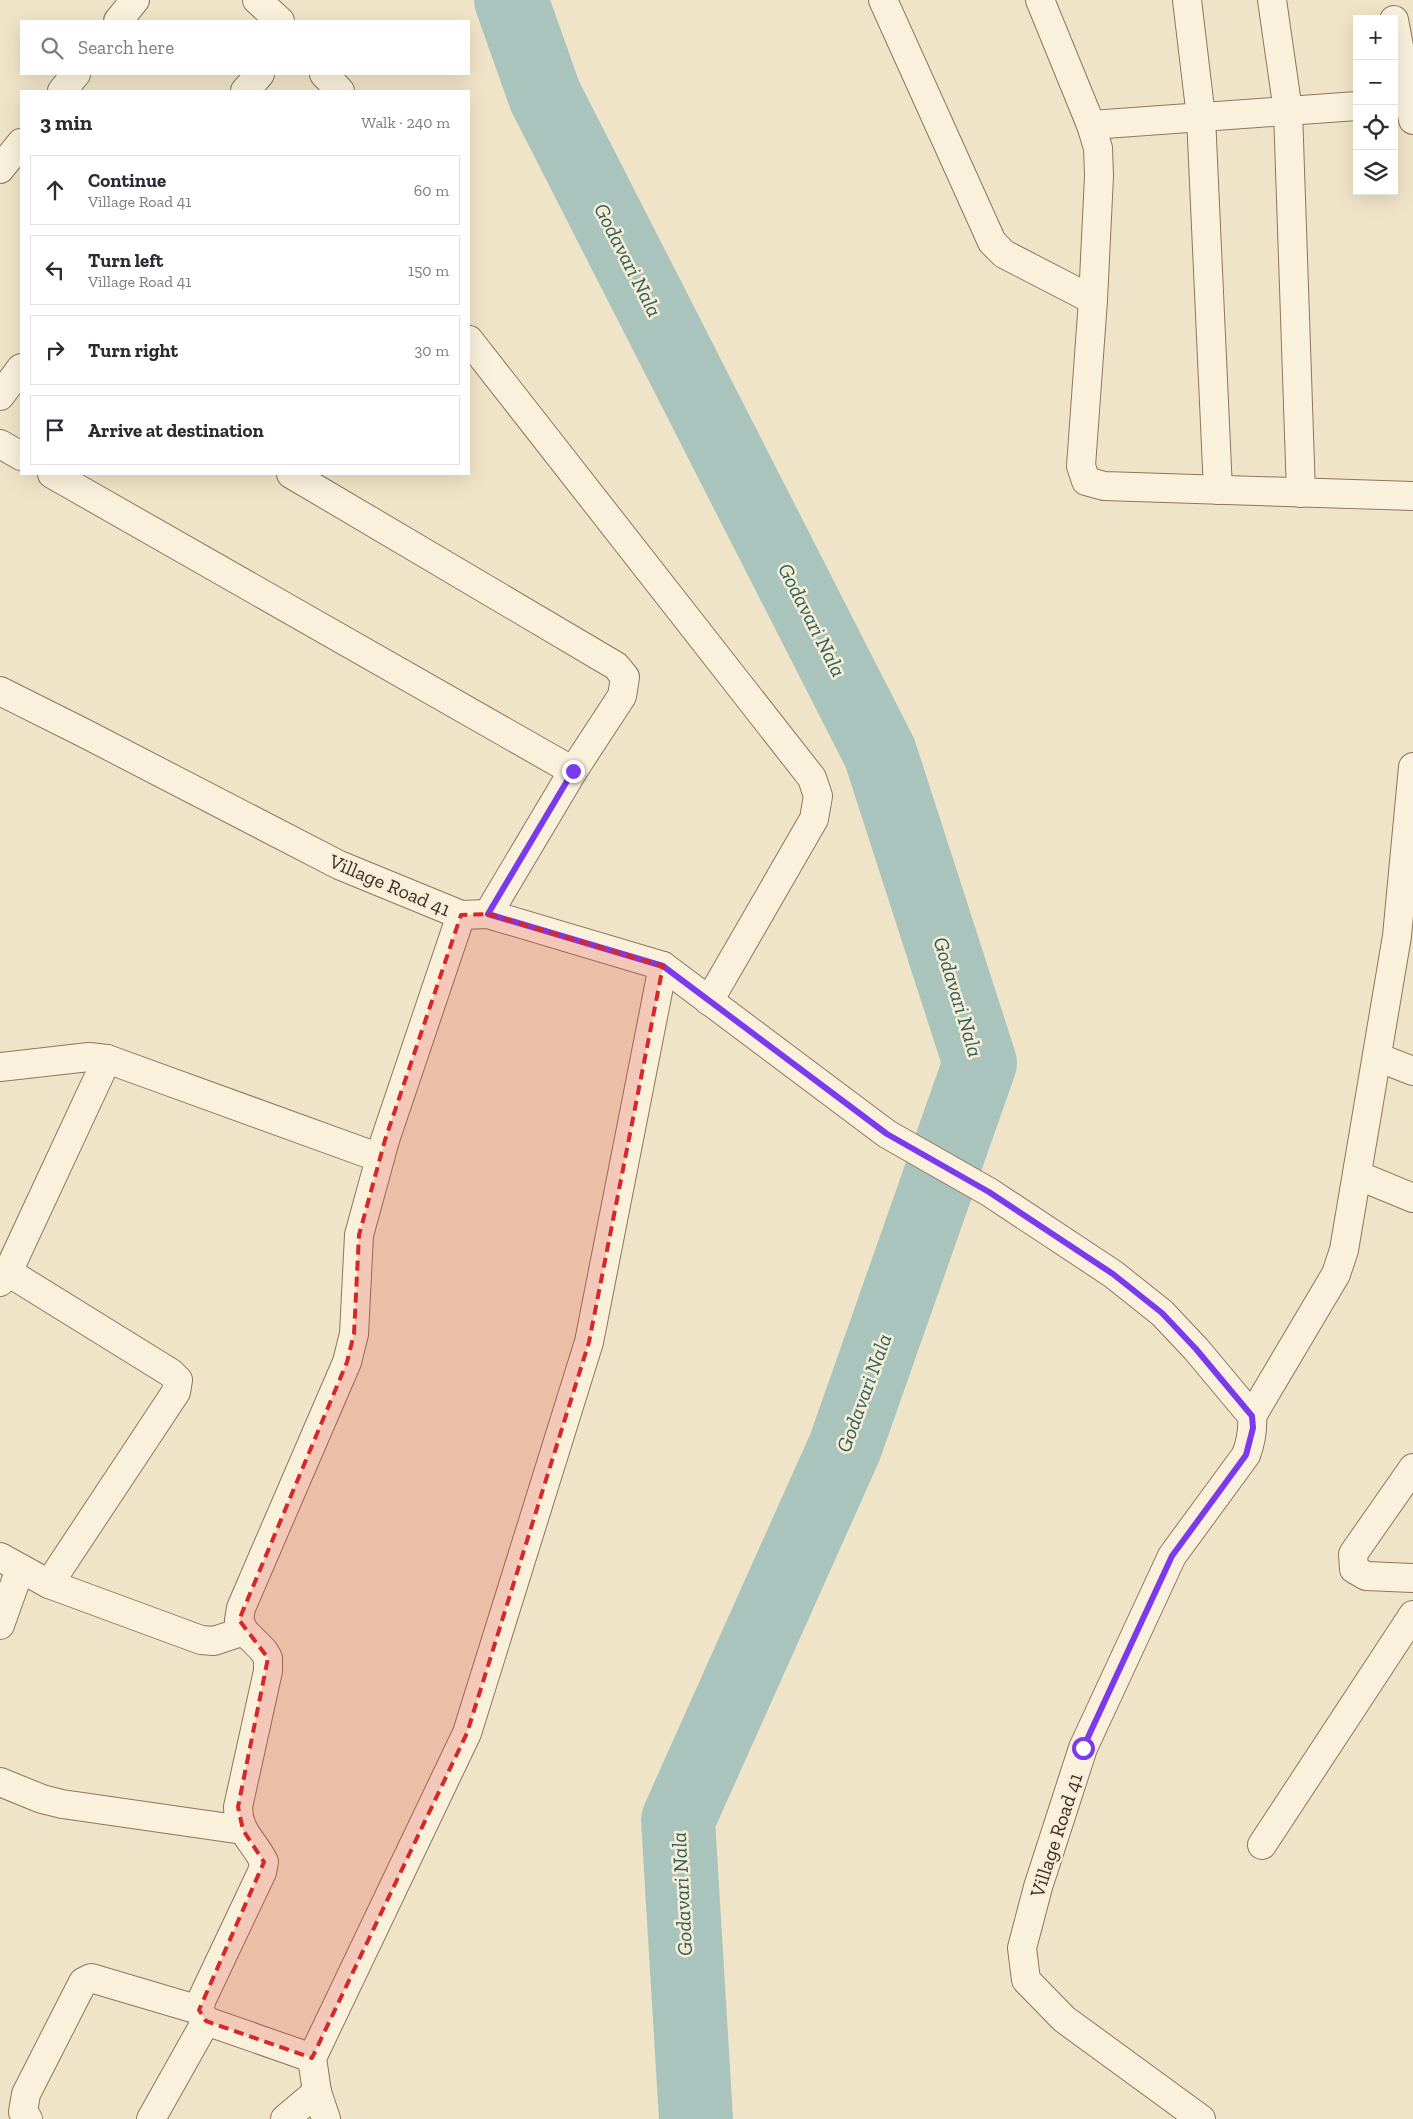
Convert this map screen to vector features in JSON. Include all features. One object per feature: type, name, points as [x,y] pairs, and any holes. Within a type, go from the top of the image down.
[{"type":"street","points":[[119,20],[135,0]]},
{"type":"street","points":[[257,0],[279,20]]},
{"type":"street","points":[[883,0],[992,242],[1004,254],[1093,300]]},
{"type":"street","points":[[1040,0],[1091,125],[1098,148],[1099,176],[1093,300],[1081,466],[1086,481],[1104,486],[1413,496]]},
{"type":"street","points":[[1187,0],[1201,117],[1218,490]]},
{"type":"street","points":[[1272,0],[1288,111],[1302,493]]},
{"type":"street","points":[[1390,0],[1393,15]]},
{"type":"street","points":[[1398,49],[1406,109]]},
{"type":"street","points":[[63,90],[75,75]]},
{"type":"street","points":[[246,90],[259,75]]},
{"type":"street","points":[[325,75],[339,90]]},
{"type":"street","points":[[1091,125],[1353,106]]},
{"type":"street","points":[[0,170],[20,144]]},
{"type":"street","points":[[470,341],[812,778],[818,796],[814,819],[709,1001]]},
{"type":"street","points":[[0,396],[20,369]]},
{"type":"street","points":[[0,444],[20,455]]},
{"type":"street","points":[[54,475],[573,771]]},
{"type":"street","points":[[151,2119],[202,2016],[202,1999],[262,1872],[264,1862],[238,1820],[238,1807],[268,1671],[268,1658],[263,1650],[244,1631],[239,1620],[241,1608],[346,1362],[354,1334],[359,1235],[380,1158],[475,915],[622,696],[625,677],[616,666],[292,475]]},
{"type":"street","name":"Village Road 41","points":[[0,691],[339,865],[475,915],[663,966],[887,1134],[989,1192],[1113,1274],[1162,1313],[1196,1349],[1252,1416],[1253,1428],[1246,1455],[1172,1556],[1083,1748],[1038,1887],[1022,1948],[1026,1980],[1064,2020],[1201,2119]]},
{"type":"street","points":[[1252,1416],[1336,1274],[1348,1233],[1377,1057],[1405,939],[1413,768]]},
{"type":"street","points":[[326,2119],[317,2092],[312,2058],[468,1734],[589,1342],[663,966]]},
{"type":"street","points":[[0,1067],[89,1057],[107,1059],[380,1158]]},
{"type":"street","points":[[1377,1057],[1413,1071]]},
{"type":"street","points":[[49,1584],[176,1392],[178,1380],[171,1373],[4,1277],[107,1059]]},
{"type":"street","points":[[1357,1175],[1413,1198]]},
{"type":"street","points":[[1413,1468],[1353,1554],[1354,1569],[1366,1576],[1413,1578]]},
{"type":"street","points":[[0,1625],[10,1563],[49,1584],[207,1642],[244,1631]]},
{"type":"street","points":[[1262,1845],[1409,1630]]},
{"type":"street","points":[[0,1782],[42,1799],[62,1804],[243,1830]]},
{"type":"street","points":[[28,2119],[23,2112],[26,2094],[82,1982],[91,1978],[202,2016],[312,2058]]},
{"type":"street","points":[[285,2119],[317,2092]]},
{"type":"highlighted area","points":[[488,914],[663,966],[589,1342],[467,1733],[312,2058],[206,2021],[199,2010],[264,1862],[243,1830],[238,1807],[268,1658],[239,1620],[347,1362],[354,1334],[359,1235],[385,1140],[461,915]]},
{"type":"waterway","name":"Godavari Nala","points":[[511,0],[545,96],[880,753],[980,1063],[845,1447],[678,1820],[696,2119]]},
{"type":"route","points":[[573,771],[488,914],[663,966],[887,1134],[989,1192],[1113,1274],[1162,1313],[1196,1349],[1252,1416],[1253,1428],[1246,1455],[1172,1556],[1083,1748]]}]
